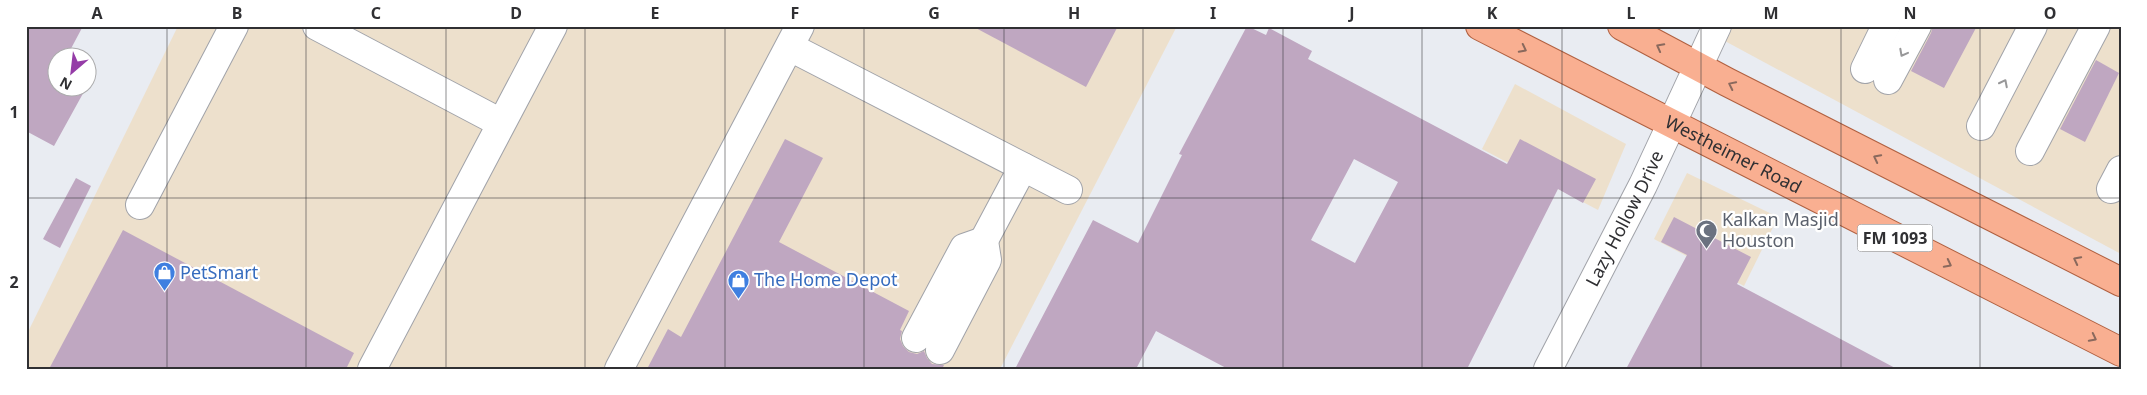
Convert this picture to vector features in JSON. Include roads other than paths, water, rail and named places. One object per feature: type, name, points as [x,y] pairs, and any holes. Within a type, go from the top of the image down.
[{"type":"main road","name":"Westheimer Road","points":[[1480,26],[2121,352]]},
{"type":"main road","points":[[1622,26],[1698,67],[2121,282]]},
{"type":"street","points":[[140,205],[234,26]]},
{"type":"street","points":[[317,26],[501,124]]},
{"type":"street","points":[[372,369],[553,26]]},
{"type":"street","name":"Lazy Hollow Drive","points":[[1548,369],[1643,185],[1717,26]]},
{"type":"street","points":[[1886,26],[1877,74],[1917,26]]},
{"type":"street","points":[[2085,26],[2027,149],[2096,26]]},
{"type":"street","points":[[1981,126],[2033,27]]},
{"type":"street","points":[[619,369],[795,36],[1023,167],[1068,190]]},
{"type":"street","points":[[928,344],[1023,167]]},
{"type":"place","name":"Kalkan Masjid Houston","points":[[1706,249]]},
{"type":"place","name":"PetSmart","points":[[164,292]]},
{"type":"place","name":"The Home Depot","points":[[738,299]]}]
